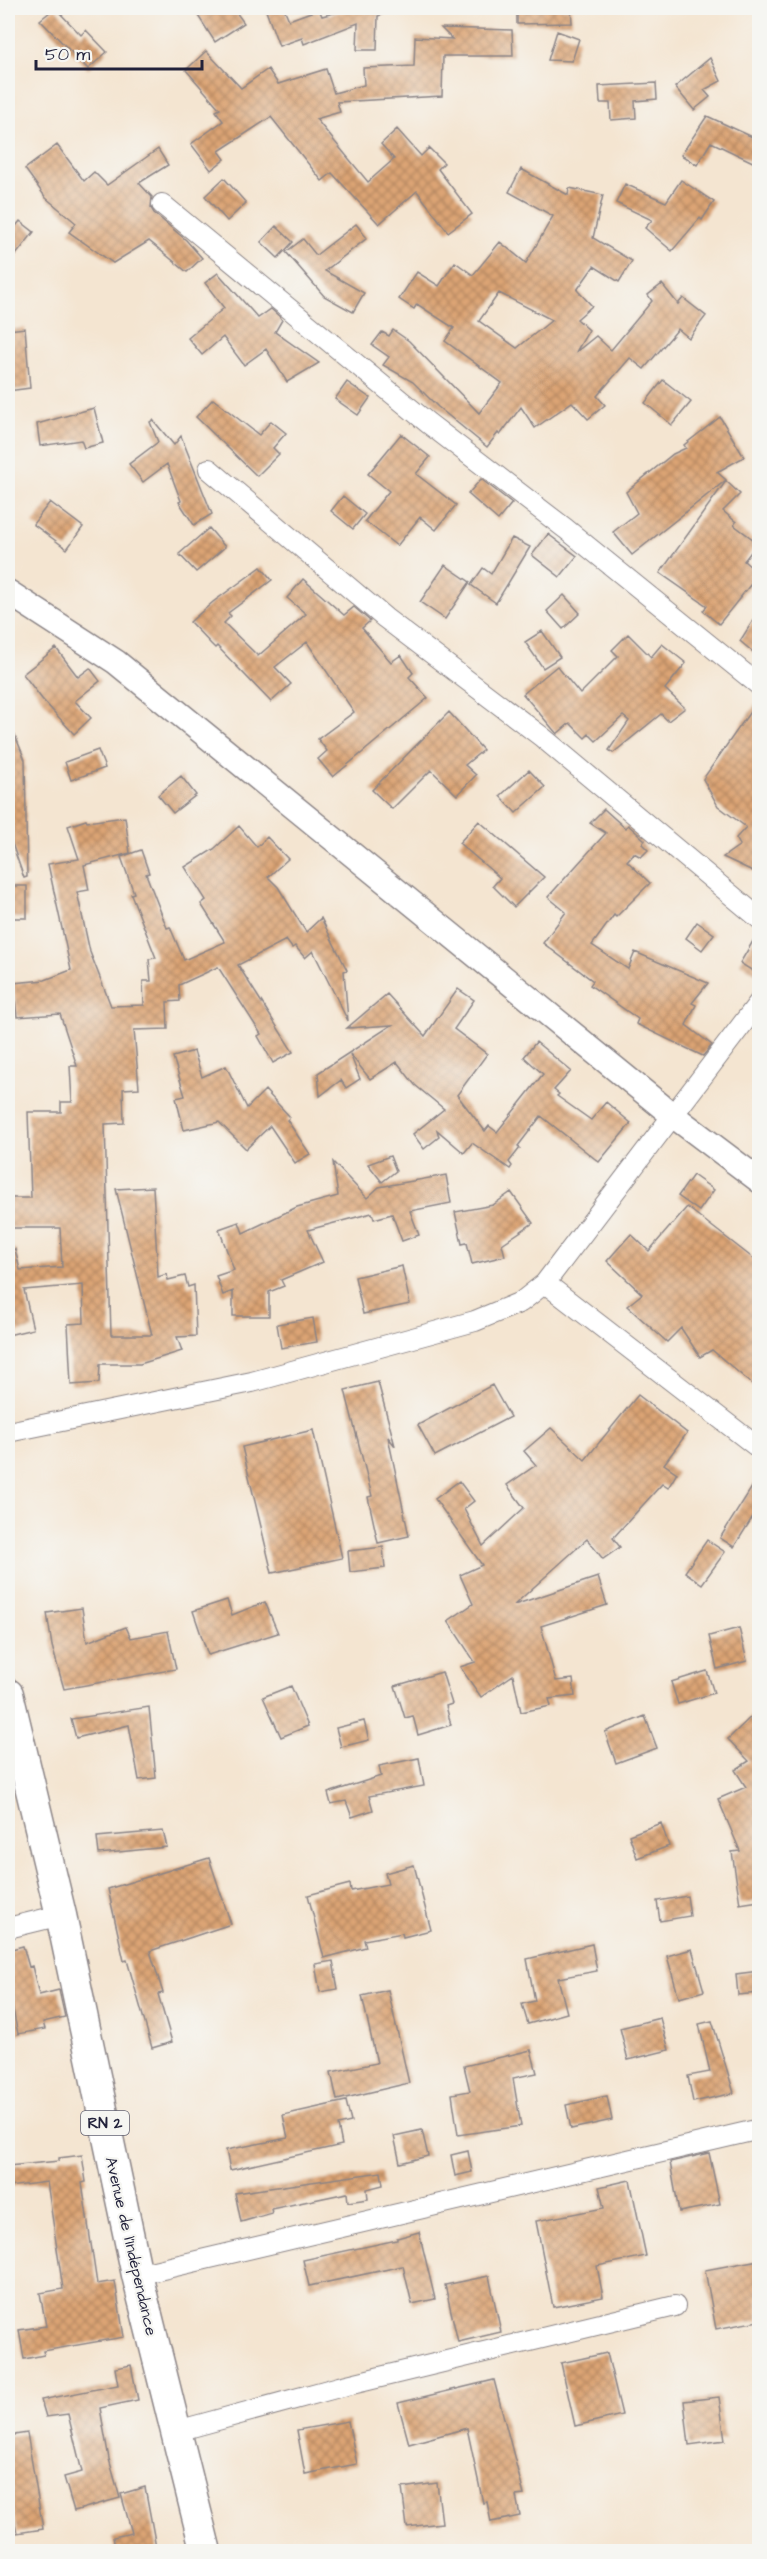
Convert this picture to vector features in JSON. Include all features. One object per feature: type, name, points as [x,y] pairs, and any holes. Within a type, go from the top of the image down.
[{"type":"main road","name":"Avenue de l'Indépendance","points":[[8,1694],[62,1915],[137,2275],[206,2552]]},
{"type":"street","points":[[162,204],[428,423],[575,537],[759,686]]},
{"type":"street","points":[[209,469],[386,618],[542,738],[759,919]]},
{"type":"street","points":[[8,592],[116,662],[671,1114],[759,1181]]},
{"type":"street","points":[[8,1432],[252,1382],[475,1322],[521,1302],[545,1283],[759,1001]]},
{"type":"street","points":[[545,1283],[759,1449]]},
{"type":"street","points":[[8,1928],[62,1915]]},
{"type":"street","points":[[137,2275],[759,2129]]},
{"type":"street","points":[[177,2431],[339,2387],[675,2306]]},
{"type":"building","points":[[55,8],[81,35],[86,30],[107,52],[88,69],[40,20]]},
{"type":"building","points":[[193,8],[233,8],[244,23],[215,42]]},
{"type":"building","points":[[265,8],[284,8],[289,20],[319,9],[322,16],[353,8],[395,9],[378,16],[377,50],[357,50],[358,23],[304,44],[302,38],[279,46]]},
{"type":"building","points":[[517,8],[571,8],[572,23],[517,24]]},
{"type":"building","points":[[441,28],[512,30],[513,56],[443,56],[442,96],[337,102],[340,112],[316,119],[368,182],[394,159],[381,144],[397,129],[421,156],[429,148],[444,163],[438,169],[472,214],[448,232],[417,191],[379,224],[332,173],[322,181],[271,117],[219,151],[225,159],[211,170],[191,144],[223,121],[216,111],[220,109],[186,70],[206,51],[241,88],[268,69],[278,84],[326,69],[334,93],[364,85],[363,68],[414,66],[415,37],[452,39]]},
{"type":"building","points":[[557,31],[579,39],[572,61],[548,60]]},
{"type":"building","points":[[710,58],[721,81],[704,90],[710,97],[694,110],[675,87]]},
{"type":"building","points":[[656,83],[657,99],[635,101],[636,118],[611,120],[610,103],[600,103],[599,86]]},
{"type":"building","points":[[707,116],[759,140],[759,165],[711,142],[697,165],[681,155]]},
{"type":"building","points":[[57,145],[84,181],[94,172],[107,185],[158,149],[168,165],[139,183],[152,197],[151,208],[154,213],[186,240],[202,258],[187,272],[149,241],[113,263],[69,232],[76,223],[46,198],[25,169]]},
{"type":"building","points":[[521,169],[568,195],[569,188],[603,195],[593,238],[632,261],[619,282],[594,266],[577,290],[592,306],[577,319],[589,330],[576,352],[596,336],[611,350],[652,301],[648,295],[662,284],[678,304],[683,298],[706,316],[689,338],[678,329],[644,369],[630,358],[597,396],[605,405],[588,419],[572,402],[535,428],[521,407],[500,435],[498,433],[487,447],[438,407],[413,382],[383,365],[389,357],[372,345],[382,332],[389,336],[393,330],[409,341],[479,413],[502,383],[445,341],[454,328],[417,304],[414,309],[399,299],[417,272],[439,286],[455,262],[473,275],[500,242],[526,263],[553,216],[509,192]],"holes":[[[499,293],[552,320],[517,348],[479,321]]]},
{"type":"building","points":[[224,178],[246,203],[227,221],[205,196]]},
{"type":"building","points":[[681,180],[714,202],[702,220],[700,218],[672,251],[645,228],[652,220],[616,203],[625,184],[666,202]]},
{"type":"building","points":[[20,221],[34,232],[8,265],[8,236]]},
{"type":"building","points":[[356,224],[367,238],[325,271],[364,293],[353,312],[324,296],[286,252],[303,239],[316,255]]},
{"type":"building","points":[[276,226],[293,242],[278,258],[261,242]]},
{"type":"building","points":[[218,273],[258,318],[271,309],[280,317],[282,320],[275,332],[319,363],[287,382],[266,349],[244,365],[223,337],[202,355],[188,338],[224,308],[205,283]]},
{"type":"building","points":[[25,328],[30,388],[8,391],[8,330]]},
{"type":"building","points":[[663,380],[691,402],[672,425],[645,403]]},
{"type":"building","points":[[347,382],[370,398],[358,415],[335,399]]},
{"type":"building","points":[[213,399],[259,435],[271,421],[286,433],[273,448],[279,454],[257,476],[196,417]]},
{"type":"building","points":[[94,408],[103,443],[84,448],[81,440],[40,446],[37,424]]},
{"type":"building","points":[[720,417],[744,457],[717,472],[726,480],[632,555],[613,532],[637,513],[626,492],[673,454],[686,448],[684,445]]},
{"type":"building","points":[[153,420],[174,445],[181,436],[212,514],[194,525],[179,502],[181,501],[167,464],[143,482],[129,464],[158,442],[150,422]]},
{"type":"building","points":[[401,434],[430,457],[416,474],[456,505],[436,530],[420,517],[397,546],[365,521],[389,491],[368,474]]},
{"type":"building","points":[[481,479],[512,503],[498,520],[468,494]]},
{"type":"building","points":[[726,481],[740,494],[723,511],[736,522],[734,525],[758,543],[744,561],[759,574],[719,624],[703,611],[707,606],[660,573]]},
{"type":"building","points":[[343,496],[365,514],[353,529],[331,511]]},
{"type":"building","points":[[50,502],[83,527],[67,549],[33,524]]},
{"type":"building","points":[[209,528],[225,547],[196,572],[179,554]]},
{"type":"building","points":[[548,534],[577,556],[560,577],[532,555]]},
{"type":"building","points":[[512,538],[530,547],[496,603],[471,585],[483,568],[491,574]]},
{"type":"building","points":[[445,565],[470,582],[445,619],[420,602]]},
{"type":"building","points":[[261,567],[272,580],[228,613],[231,616],[224,623],[258,656],[306,614],[287,598],[303,579],[344,615],[354,607],[370,621],[362,628],[391,662],[401,655],[413,673],[409,677],[428,698],[333,777],[318,759],[327,751],[318,739],[354,712],[307,642],[275,667],[291,684],[271,702],[217,646],[215,648],[190,622]]},
{"type":"building","points":[[564,595],[580,613],[563,629],[547,611]]},
{"type":"building","points":[[759,611],[759,657],[740,641]]},
{"type":"building","points":[[542,631],[560,657],[543,668],[525,642]]},
{"type":"building","points":[[628,634],[651,657],[662,644],[686,663],[665,689],[685,708],[668,721],[661,714],[613,753],[609,750],[629,721],[623,716],[596,741],[589,734],[585,738],[570,723],[557,734],[523,694],[557,666],[580,694],[618,656],[612,650]]},
{"type":"building","points":[[56,648],[78,677],[90,668],[100,681],[75,701],[91,718],[74,734],[23,674]]},
{"type":"building","points":[[759,699],[759,874],[723,857],[740,845],[736,838],[746,827],[718,806],[703,779]]},
{"type":"building","points":[[449,712],[483,750],[465,765],[476,775],[457,795],[431,770],[392,809],[372,790]]},
{"type":"building","points":[[8,718],[25,760],[27,877],[24,878],[8,832]]},
{"type":"building","points":[[98,750],[105,768],[71,780],[65,762]]},
{"type":"building","points":[[529,770],[545,787],[516,813],[500,796]]},
{"type":"building","points":[[181,776],[196,795],[173,813],[158,795]]},
{"type":"building","points":[[604,809],[625,828],[628,825],[645,840],[642,844],[648,850],[641,857],[634,853],[627,861],[650,883],[616,917],[614,915],[592,945],[628,969],[635,952],[708,983],[692,1003],[696,1005],[686,1025],[712,1045],[703,1056],[636,1024],[638,1019],[590,985],[593,981],[543,943],[566,912],[548,897],[606,833],[590,823]]},
{"type":"building","points":[[125,817],[130,853],[84,865],[89,890],[77,892],[90,952],[111,1006],[144,1005],[143,981],[151,981],[149,959],[156,958],[131,894],[134,893],[121,857],[141,850],[149,873],[146,874],[167,928],[170,927],[184,960],[225,942],[201,904],[206,900],[185,867],[214,849],[239,826],[257,847],[267,837],[288,859],[268,877],[278,887],[306,932],[321,918],[347,970],[344,971],[348,1021],[313,951],[305,958],[295,946],[292,948],[286,940],[238,965],[293,1052],[273,1063],[258,1036],[261,1034],[218,967],[179,985],[180,1001],[167,1002],[168,1029],[134,1030],[139,1088],[123,1089],[124,1123],[105,1124],[111,1335],[152,1335],[116,1189],[153,1187],[158,1277],[167,1274],[168,1280],[185,1276],[188,1287],[194,1285],[196,1336],[177,1337],[182,1351],[140,1364],[100,1364],[99,1383],[71,1385],[68,1324],[84,1323],[83,1285],[24,1290],[33,1329],[8,1335],[8,1250],[15,1249],[20,1270],[62,1267],[60,1228],[8,1228],[8,1198],[31,1198],[28,1112],[61,1112],[61,1102],[72,1102],[70,1066],[77,1066],[60,1014],[17,1017],[13,983],[45,980],[71,970],[48,864],[79,859],[68,826],[86,820],[87,822]]},
{"type":"building","points":[[479,821],[544,877],[514,907],[493,886],[500,878],[459,843]]},
{"type":"building","points":[[8,886],[27,886],[27,918],[8,918]]},
{"type":"building","points":[[697,922],[714,934],[702,950],[686,938]]},
{"type":"building","points":[[759,931],[759,975],[740,963]]},
{"type":"building","points":[[458,989],[474,1000],[454,1029],[487,1054],[457,1095],[485,1131],[489,1126],[497,1132],[543,1074],[524,1057],[536,1042],[571,1071],[554,1090],[559,1094],[557,1096],[591,1120],[606,1102],[631,1123],[599,1162],[541,1116],[518,1146],[520,1148],[509,1162],[512,1166],[510,1169],[472,1143],[464,1153],[437,1130],[439,1137],[424,1149],[413,1134],[444,1109],[415,1085],[397,1062],[370,1079],[350,1054],[360,1079],[346,1088],[341,1080],[320,1096],[318,1073],[392,1025],[347,1028],[387,994],[425,1036]]},
{"type":"building","points":[[194,1051],[202,1077],[226,1066],[247,1108],[265,1090],[290,1117],[287,1120],[310,1154],[295,1163],[270,1126],[246,1149],[219,1122],[184,1130],[176,1098],[185,1096],[173,1057]]},
{"type":"building","points":[[390,1156],[396,1171],[382,1182],[368,1164]]},
{"type":"building","points":[[333,1162],[367,1198],[379,1187],[446,1175],[451,1203],[410,1211],[419,1235],[402,1241],[392,1214],[374,1219],[372,1213],[308,1230],[323,1262],[281,1280],[284,1286],[269,1292],[269,1316],[233,1316],[233,1291],[223,1295],[216,1276],[234,1270],[219,1229],[239,1222],[243,1233],[297,1207],[338,1196]]},
{"type":"building","points":[[693,1175],[714,1190],[699,1211],[678,1196]]},
{"type":"building","points":[[511,1192],[533,1223],[502,1244],[505,1256],[472,1264],[467,1243],[462,1244],[455,1212],[493,1205]]},
{"type":"building","points":[[687,1207],[759,1263],[759,1390],[712,1350],[700,1357],[681,1328],[667,1342],[627,1306],[642,1294],[607,1261],[631,1234],[649,1251]]},
{"type":"building","points":[[402,1266],[410,1304],[363,1314],[355,1277]]},
{"type":"building","points":[[313,1318],[317,1342],[281,1348],[277,1324]]},
{"type":"building","points":[[378,1382],[395,1446],[388,1437],[409,1536],[378,1543],[368,1497],[372,1496],[345,1390]]},
{"type":"building","points":[[492,1385],[510,1417],[435,1456],[418,1425]]},
{"type":"building","points":[[638,1395],[687,1433],[664,1464],[677,1473],[668,1488],[662,1484],[613,1538],[620,1547],[603,1559],[587,1539],[514,1605],[598,1577],[607,1605],[541,1626],[556,1681],[573,1679],[575,1696],[549,1699],[551,1706],[521,1712],[513,1675],[481,1697],[460,1667],[475,1662],[448,1621],[473,1604],[460,1575],[482,1565],[435,1499],[459,1481],[474,1501],[464,1509],[483,1546],[524,1508],[507,1485],[536,1465],[524,1451],[551,1428],[585,1460]]},
{"type":"building","points":[[313,1430],[342,1558],[272,1573],[242,1447]]},
{"type":"building","points":[[759,1476],[759,1507],[734,1547],[720,1538]]},
{"type":"building","points":[[707,1540],[725,1552],[702,1584],[685,1572]]},
{"type":"building","points":[[383,1547],[385,1568],[350,1572],[348,1551]]},
{"type":"building","points":[[227,1600],[232,1615],[265,1602],[278,1633],[208,1655],[193,1611]]},
{"type":"building","points":[[82,1608],[87,1642],[126,1627],[131,1638],[168,1631],[176,1669],[64,1689],[52,1646],[47,1613]]},
{"type":"building","points":[[739,1628],[747,1661],[717,1669],[709,1636]]},
{"type":"building","points":[[707,1671],[714,1693],[678,1704],[671,1682]]},
{"type":"building","points":[[442,1672],[452,1704],[446,1706],[451,1725],[418,1735],[413,1716],[405,1718],[395,1686]]},
{"type":"building","points":[[291,1686],[308,1726],[281,1737],[263,1697]]},
{"type":"building","points":[[149,1707],[156,1778],[139,1780],[129,1725],[76,1738],[71,1719]]},
{"type":"building","points":[[759,1709],[759,1901],[740,1904],[732,1852],[740,1851],[718,1799],[746,1787],[735,1770],[749,1761],[728,1739]]},
{"type":"building","points":[[645,1716],[657,1748],[616,1763],[605,1732]]},
{"type":"building","points":[[364,1721],[369,1740],[341,1747],[336,1728]]},
{"type":"building","points":[[419,1758],[424,1786],[369,1796],[373,1810],[352,1817],[346,1801],[331,1804],[328,1793],[381,1776],[379,1766]]},
{"type":"building","points":[[661,1823],[669,1846],[637,1858],[629,1835]]},
{"type":"building","points":[[163,1831],[167,1847],[99,1854],[97,1837]]},
{"type":"building","points":[[209,1858],[231,1924],[150,1951],[163,1993],[158,1994],[172,2042],[152,2048],[127,1960],[124,1961],[108,1889]]},
{"type":"building","points":[[414,1865],[431,1930],[403,1937],[402,1933],[364,1940],[366,1947],[324,1958],[308,1895],[350,1884],[351,1891],[388,1884],[385,1873]]},
{"type":"building","points":[[687,1896],[690,1916],[660,1921],[657,1901]]},
{"type":"building","points":[[592,1944],[597,1971],[558,1978],[567,2013],[528,2024],[522,2004],[535,2001],[527,1959]]},
{"type":"building","points":[[23,1946],[29,1967],[32,1966],[39,1995],[59,1990],[65,2017],[43,2022],[45,2029],[18,2034],[8,1986],[8,1950]]},
{"type":"building","points":[[692,1949],[704,1991],[679,1998],[667,1956]]},
{"type":"building","points":[[333,1961],[338,1989],[320,1992],[315,1964]]},
{"type":"building","points":[[759,1971],[759,1993],[738,1995],[736,1974]]},
{"type":"building","points":[[388,1990],[409,2083],[337,2100],[331,2072],[377,2063],[362,1996]]},
{"type":"building","points":[[660,2018],[669,2050],[628,2060],[620,2028]]},
{"type":"building","points":[[712,2021],[734,2093],[693,2102],[688,2076],[710,2072],[699,2024]]},
{"type":"building","points":[[531,2050],[537,2073],[513,2078],[521,2126],[458,2135],[452,2094],[470,2091],[464,2066]]},
{"type":"building","points":[[607,2096],[612,2120],[571,2129],[566,2105]]},
{"type":"building","points":[[346,2101],[351,2122],[338,2125],[342,2145],[230,2170],[226,2150],[288,2138],[283,2115]]},
{"type":"building","points":[[422,2130],[428,2156],[400,2163],[394,2136]]},
{"type":"building","points":[[468,2151],[472,2172],[455,2176],[451,2155]]},
{"type":"building","points":[[709,2153],[720,2204],[679,2212],[670,2162]]},
{"type":"building","points":[[82,2155],[86,2182],[82,2183],[97,2284],[115,2281],[124,2337],[43,2351],[44,2355],[24,2359],[19,2330],[46,2326],[40,2293],[63,2289],[47,2182],[8,2187],[8,2166],[59,2161],[59,2158]]},
{"type":"building","points":[[381,2172],[383,2185],[367,2189],[368,2199],[348,2202],[347,2193],[271,2209],[272,2213],[241,2222],[235,2193]]},
{"type":"building","points":[[630,2180],[646,2256],[597,2266],[603,2297],[553,2307],[536,2221],[604,2208],[599,2187]]},
{"type":"building","points":[[419,2232],[435,2299],[412,2304],[403,2266],[309,2286],[303,2260],[397,2240],[397,2238]]},
{"type":"building","points":[[759,2260],[759,2321],[716,2329],[705,2270]]},
{"type":"building","points":[[489,2276],[501,2332],[458,2342],[445,2285]]},
{"type":"building","points":[[607,2353],[622,2415],[575,2426],[561,2363]]},
{"type":"building","points":[[131,2365],[138,2400],[100,2408],[109,2459],[120,2498],[74,2511],[64,2477],[82,2472],[68,2414],[46,2417],[41,2400],[118,2385],[115,2368]]},
{"type":"building","points":[[494,2380],[524,2495],[516,2496],[520,2516],[491,2522],[487,2502],[483,2503],[467,2428],[409,2444],[398,2403]]},
{"type":"building","points":[[719,2397],[725,2440],[689,2445],[684,2401]]},
{"type":"building","points":[[348,2421],[357,2464],[305,2474],[297,2430]]},
{"type":"building","points":[[27,2433],[43,2529],[17,2533],[8,2489],[8,2436]]},
{"type":"building","points":[[437,2483],[442,2523],[407,2527],[402,2488]]},
{"type":"building","points":[[145,2487],[157,2552],[116,2552],[113,2537],[132,2533],[121,2494]]}]
